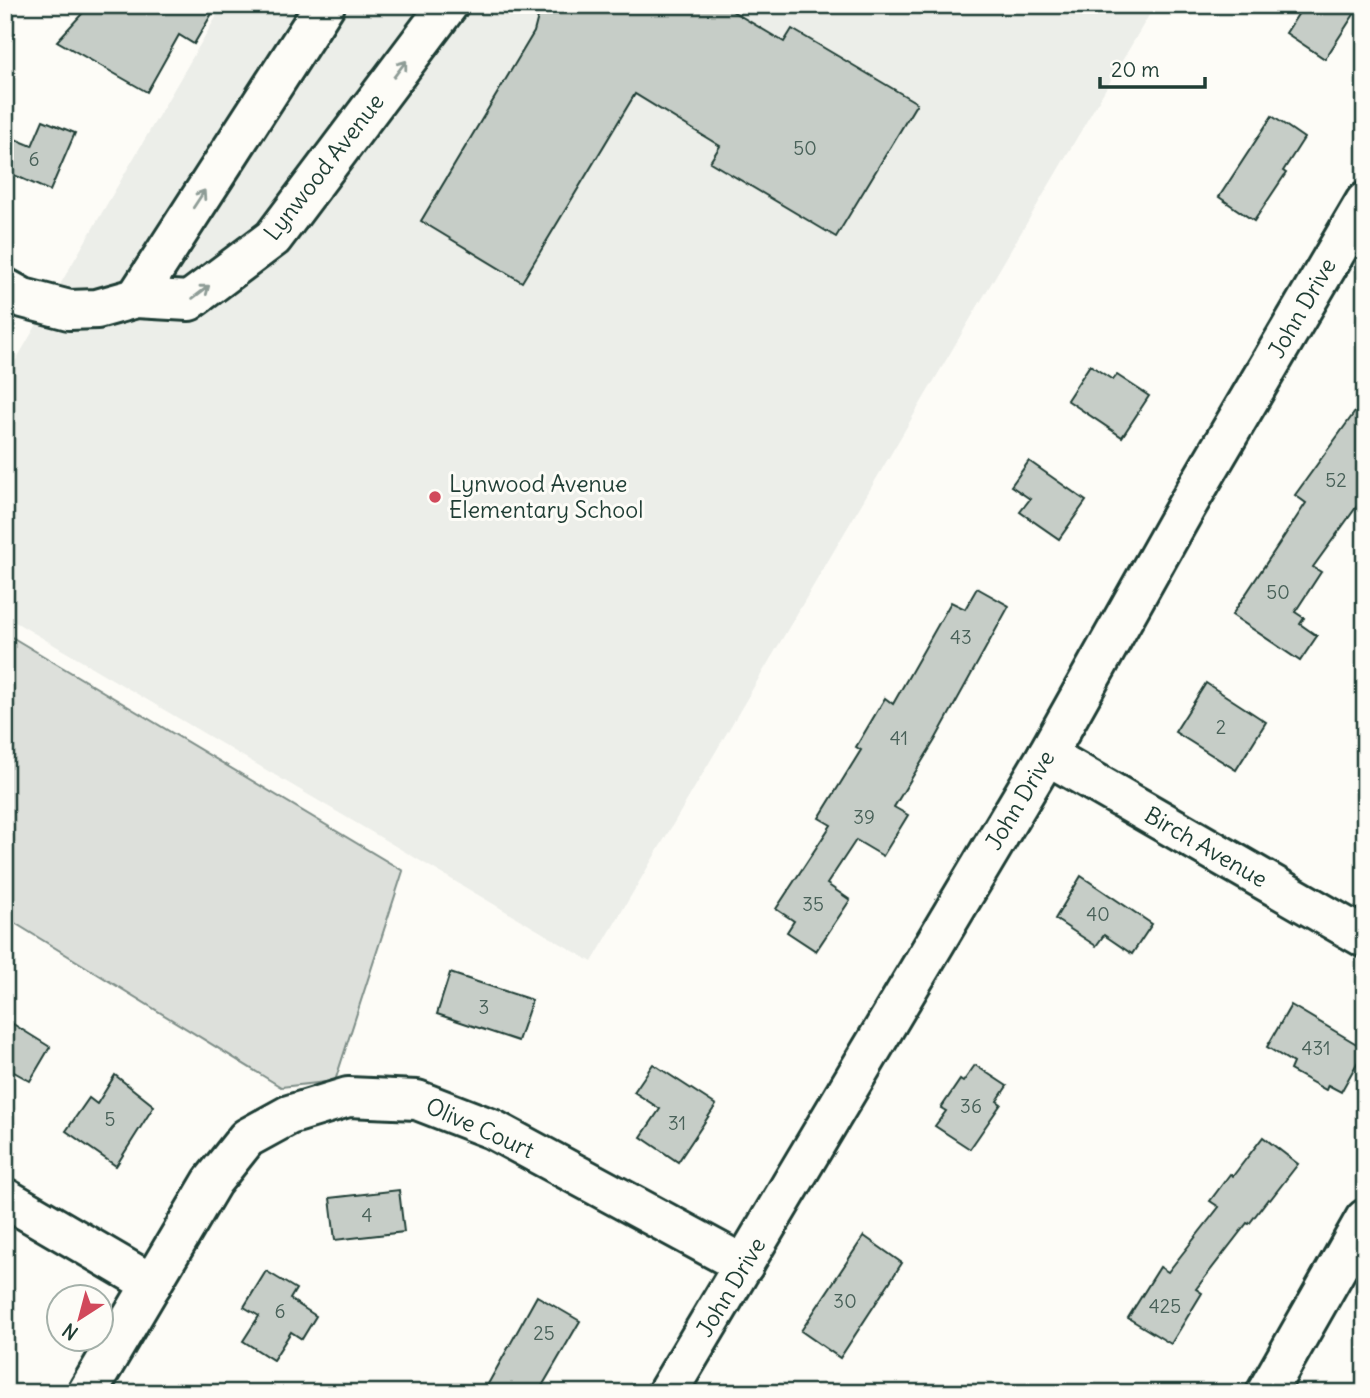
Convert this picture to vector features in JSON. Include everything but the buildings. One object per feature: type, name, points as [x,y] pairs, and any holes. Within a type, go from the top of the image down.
[{"type":"street","points":[[136,298],[325,5]]},
{"type":"street","name":"Lynwood Avenue","points":[[5,288],[23,298],[69,310],[97,309],[136,298],[189,300],[273,238],[448,5]]},
{"type":"street","name":"John Drive","points":[[667,1393],[1047,755],[1186,507],[1365,202]]},
{"type":"street","name":"Birch Avenue","points":[[1047,755],[1365,938]]},
{"type":"street","name":"Olive Court","points":[[87,1393],[212,1182],[247,1138],[289,1115],[348,1097],[418,1100],[492,1129],[744,1265]]},
{"type":"street","points":[[5,1198],[152,1284]]},
{"type":"street","points":[[1266,1393],[1365,1219]]},
{"type":"shaded area","name":"Lynwood Avenue Elementary School","points":[[223,5],[1155,5],[592,962],[5,616],[5,379]]},
{"type":"shaded area","points":[[5,633],[403,871],[335,1081],[281,1087],[5,917]]},
{"type":"place","name":"Lynwood Avenue Elementary School","points":[[435,497]]}]
